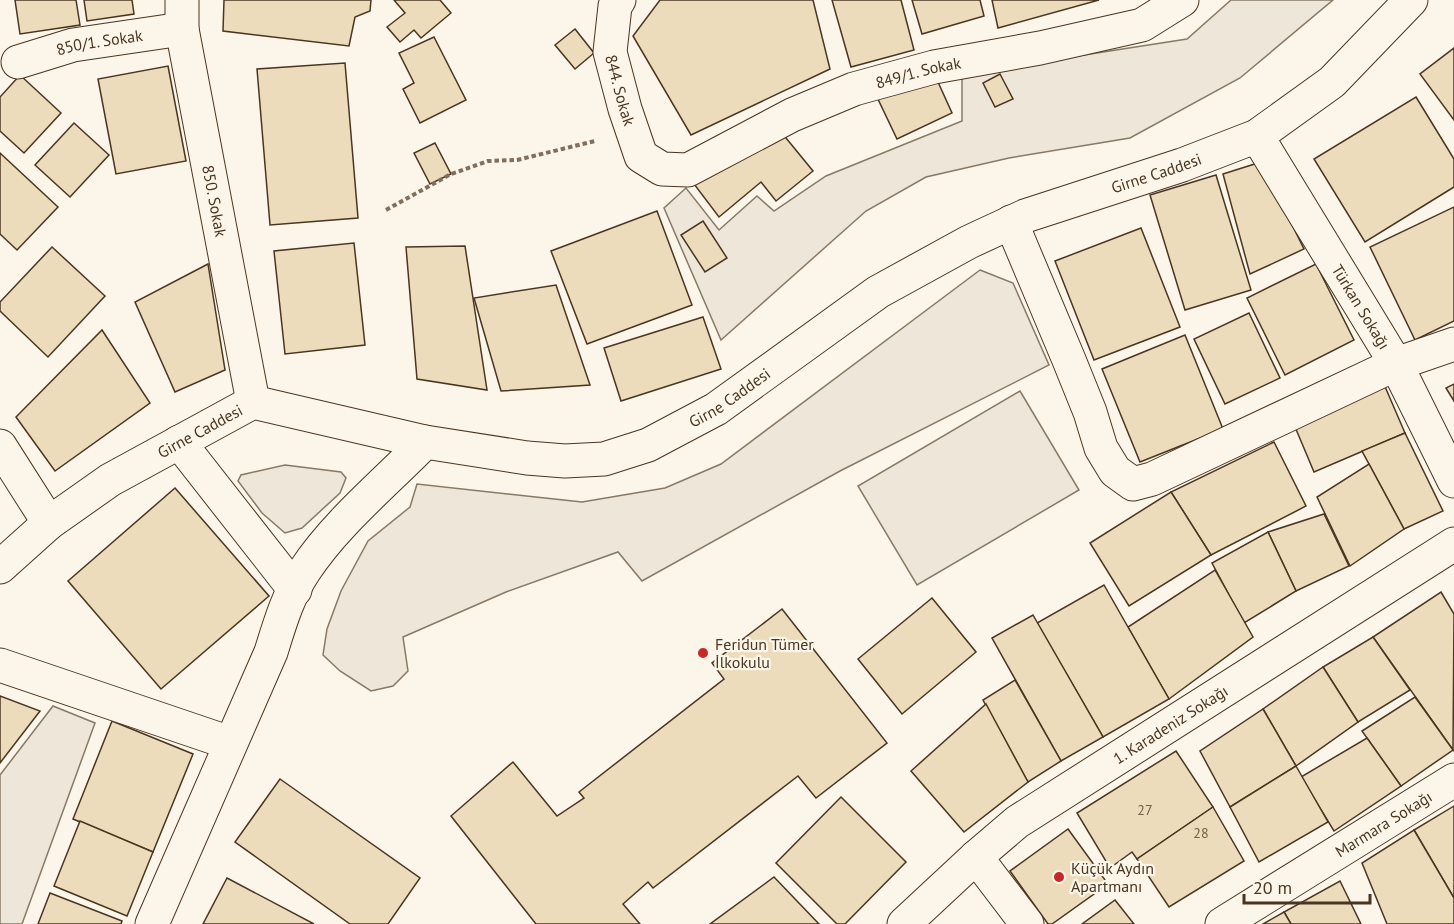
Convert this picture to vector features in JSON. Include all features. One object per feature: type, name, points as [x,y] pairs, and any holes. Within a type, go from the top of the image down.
[{"type":"street","name":"844. Sokak","points":[[619,0],[615,6],[610,52],[641,156],[662,169]]},
{"type":"street","name":"849/1. Sokak","points":[[662,169],[688,170],[792,115],[854,89],[934,67],[1040,48],[1142,25],[1182,0]]},
{"type":"street","name":"Girne Caddesi","points":[[0,567],[49,524],[110,480],[253,402],[425,442],[527,458],[565,461],[604,459],[648,445],[716,409],[878,292],[969,242],[1011,222],[1182,165],[1257,136],[1332,82],[1412,0]]},
{"type":"street","name":"850/1. Sokak","points":[[18,62],[182,15]]},
{"type":"street","name":"850. Sokak","points":[[182,15],[253,402]]},
{"type":"street","name":"Türkan Sokağı","points":[[1257,136],[1396,364],[1454,481]]},
{"type":"street","points":[[1011,222],[1074,370],[1101,448],[1115,471],[1133,484],[1152,479],[1396,364],[1454,344]]},
{"type":"street","points":[[179,442],[295,590]]},
{"type":"street","points":[[152,924],[271,652],[283,611],[304,571],[332,536],[425,442]]},
{"type":"street","points":[[0,446],[49,524]]},
{"type":"street","name":"1. Karadeniz Sokağı","points":[[904,924],[976,857],[1017,822],[1048,800],[1454,544]]},
{"type":"street","points":[[0,666],[230,743]]},
{"type":"street","name":"Marmara Sokağı","points":[[1222,924],[1454,780]]},
{"type":"street","points":[[976,857],[1027,924]]},
{"type":"path","points":[[386,210],[451,174],[488,161],[517,160],[633,130]]},
{"type":"shaded area","points":[[1231,0],[1333,0],[1240,78],[1130,138],[1009,158],[926,177],[866,211],[721,340],[664,208],[686,188],[719,230],[757,196],[774,211],[826,176],[962,121],[962,74],[1187,39]]},
{"type":"shaded area","points":[[980,270],[1013,283],[1049,365],[840,471],[642,581],[618,552],[506,592],[403,637],[408,671],[393,686],[371,691],[340,671],[323,655],[327,629],[341,591],[368,541],[410,507],[417,484],[582,502],[665,488],[721,464]]},
{"type":"shaded area","points":[[1020,391],[1079,490],[917,585],[858,486]]},
{"type":"shaded area","points":[[285,465],[341,472],[346,478],[340,493],[302,528],[285,533],[262,513],[238,481],[241,475]]},
{"type":"shaded area","points":[[53,706],[95,723],[22,924],[0,924],[0,775]]},
{"type":"building","points":[[15,0],[76,0],[80,25],[20,34]]},
{"type":"building","points":[[84,0],[132,0],[134,14],[87,21]]},
{"type":"building","points":[[224,0],[371,0],[370,11],[355,17],[349,46],[223,31]]},
{"type":"building","points":[[394,0],[440,0],[451,13],[421,38],[414,30],[400,42],[387,27],[405,13]]},
{"type":"building","points":[[660,0],[813,0],[830,69],[691,135],[633,36]]},
{"type":"building","points":[[832,0],[901,0],[914,50],[851,67]]},
{"type":"building","points":[[912,0],[980,0],[984,16],[922,34]]},
{"type":"building","points":[[992,0],[1099,0],[998,28]]},
{"type":"building","points":[[575,29],[594,53],[575,69],[555,45]]},
{"type":"building","points":[[434,37],[466,100],[420,123],[403,89],[414,83],[399,53]]},
{"type":"building","points":[[1454,48],[1454,120],[1420,74]]},
{"type":"building","points":[[345,63],[358,218],[270,225],[257,69]]},
{"type":"building","points":[[168,66],[186,161],[116,174],[98,79]]},
{"type":"building","points":[[933,71],[952,113],[897,139],[877,97]]},
{"type":"building","points":[[1000,74],[1013,99],[995,107],[983,83]]},
{"type":"building","points":[[20,75],[61,113],[24,153],[0,131],[0,97]]},
{"type":"building","points":[[1416,97],[1454,159],[1454,187],[1365,242],[1314,159]]},
{"type":"building","points":[[74,123],[109,155],[70,197],[35,165]]},
{"type":"building","points":[[777,127],[813,171],[776,201],[761,182],[719,217],[694,184]]},
{"type":"building","points":[[435,143],[451,174],[430,184],[414,153]]},
{"type":"building","points":[[0,153],[58,207],[17,250],[0,234]]},
{"type":"building","points":[[1261,162],[1304,249],[1250,274],[1223,174]]},
{"type":"building","points":[[1216,175],[1251,290],[1185,310],[1150,195]]},
{"type":"building","points":[[1454,207],[1454,321],[1415,340],[1370,247]]},
{"type":"building","points":[[657,211],[692,305],[587,344],[551,251]]},
{"type":"building","points":[[703,221],[727,258],[705,272],[681,235]]},
{"type":"building","points":[[1141,228],[1180,327],[1094,360],[1055,261]]},
{"type":"building","points":[[354,243],[365,345],[285,354],[274,251]]},
{"type":"building","points":[[465,246],[487,390],[417,379],[406,247]]},
{"type":"building","points":[[52,247],[105,296],[48,357],[0,311],[0,302]]},
{"type":"building","points":[[208,264],[225,370],[175,392],[135,302]]},
{"type":"building","points":[[1316,264],[1354,340],[1285,375],[1247,298]]},
{"type":"building","points":[[556,285],[590,385],[501,391],[474,298]]},
{"type":"building","points":[[1249,313],[1280,378],[1225,404],[1194,339]]},
{"type":"building","points":[[703,317],[721,369],[621,401],[604,348]]},
{"type":"building","points":[[102,330],[150,403],[55,471],[16,417]]},
{"type":"building","points":[[1185,335],[1223,429],[1140,462],[1102,369]]},
{"type":"building","points":[[1380,375],[1405,433],[1314,472],[1290,415]]},
{"type":"building","points":[[1454,384],[1454,401],[1446,388]]},
{"type":"building","points":[[1405,433],[1443,511],[1404,529],[1362,451]]},
{"type":"building","points":[[1274,442],[1306,506],[1211,555],[1171,492]]},
{"type":"building","points":[[1369,464],[1404,529],[1350,566],[1317,497]]},
{"type":"building","points":[[175,488],[269,596],[161,689],[68,581]]},
{"type":"building","points":[[1171,492],[1211,555],[1129,606],[1090,543]]},
{"type":"building","points":[[1324,514],[1349,566],[1296,591],[1268,532]]},
{"type":"building","points":[[1268,532],[1296,591],[1244,623],[1212,563]]},
{"type":"building","points":[[1215,570],[1253,637],[1169,699],[1128,627]]},
{"type":"building","points":[[1104,585],[1169,699],[1103,737],[1037,623]]},
{"type":"building","points":[[1441,592],[1454,614],[1453,750],[1373,637]]},
{"type":"building","points":[[932,598],[976,652],[902,714],[858,659]]},
{"type":"building","points":[[782,609],[887,743],[816,798],[798,776],[653,888],[648,882],[623,904],[640,924],[536,924],[451,816],[513,762],[557,816],[584,798],[579,792],[724,679],[712,663]]},
{"type":"building","points":[[1033,615],[1103,737],[1061,761],[992,638]]},
{"type":"building","points":[[1373,637],[1410,690],[1358,722],[1323,667]]},
{"type":"building","points":[[1323,667],[1358,722],[1296,766],[1263,709]]},
{"type":"building","points":[[1015,680],[1061,761],[1028,782],[983,700]]},
{"type":"building","points":[[0,696],[40,711],[0,763]]},
{"type":"building","points":[[1415,697],[1453,750],[1401,786],[1362,731]]},
{"type":"building","points":[[986,704],[1028,782],[964,832],[911,771]]},
{"type":"building","points":[[1263,709],[1296,766],[1230,807],[1200,751]]},
{"type":"building","points":[[112,721],[193,754],[153,852],[73,819]]},
{"type":"building","points":[[1367,738],[1401,786],[1334,831],[1301,777]]},
{"type":"building","points":[[1176,751],[1213,807],[1137,859],[1132,852],[1110,868],[1077,813]]},
{"type":"building","points":[[1296,766],[1328,822],[1259,862],[1230,807]]},
{"type":"building","points":[[280,779],[420,878],[388,924],[350,924],[235,842]]},
{"type":"building","points":[[841,797],[906,862],[845,924],[837,924],[776,863]]},
{"type":"building","points":[[1454,806],[1454,898],[1414,830]]},
{"type":"building","points":[[1213,807],[1244,861],[1169,907],[1137,859]]},
{"type":"building","points":[[80,821],[153,852],[127,916],[54,886]]},
{"type":"building","name":"Küçük Aydın Apartmanı","points":[[1068,829],[1108,884],[1052,924],[1048,924],[1010,871]]},
{"type":"building","points":[[1414,830],[1454,898],[1454,924],[1387,924],[1362,863]]},
{"type":"building","points":[[774,877],[819,924],[710,924]]},
{"type":"building","points":[[227,878],[314,924],[203,924]]},
{"type":"building","points":[[1340,881],[1361,924],[1291,924],[1284,912]]},
{"type":"building","points":[[50,893],[122,921],[121,924],[38,924]]},
{"type":"building","points":[[1115,900],[1134,924],[1082,924]]},
{"type":"building","points":[[1284,912],[1291,924],[1263,924]]},
{"type":"place","name":"Feridun Tümer İlkokulu","points":[[703,653]]},
{"type":"place","name":"Küçük Aydın Apartmanı","points":[[1059,877]]}]
